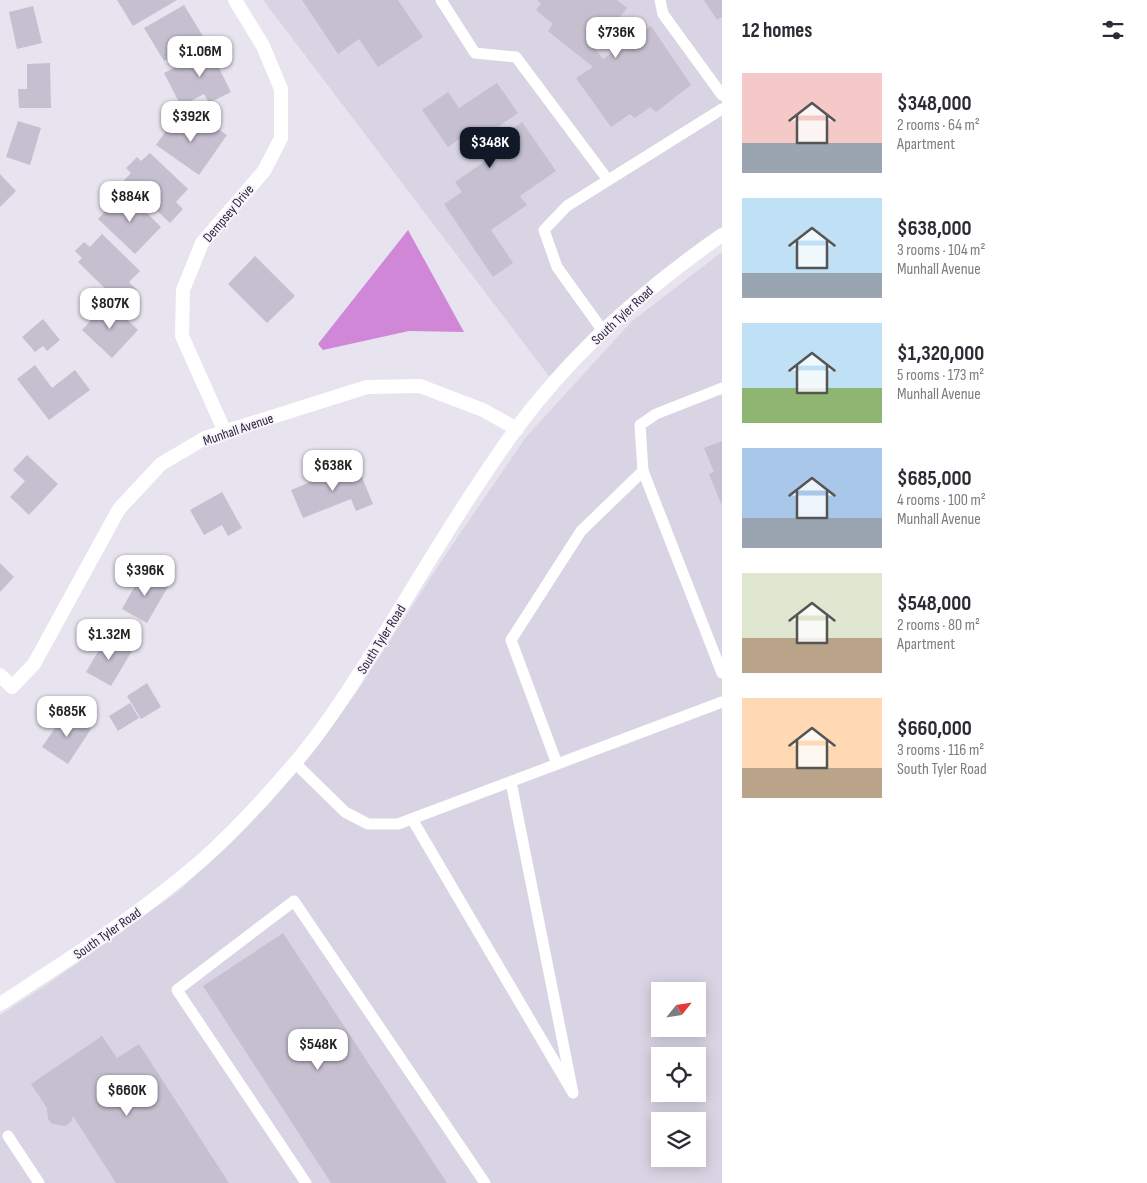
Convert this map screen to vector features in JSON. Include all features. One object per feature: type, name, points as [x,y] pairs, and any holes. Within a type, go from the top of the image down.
[{"type":"street","name":"Dempsey Drive","points":[[225,432],[182,336],[183,290],[202,243],[264,171],[281,138],[281,89],[263,46],[235,0]]},
{"type":"street","name":"South Tyler Road","points":[[0,1004],[96,942],[203,860],[295,763],[356,680],[469,499],[517,429],[554,382],[603,331],[649,288],[722,235]]},
{"type":"street","name":"Munhall Avenue","points":[[0,675],[12,687],[34,664],[119,509],[161,464],[205,438],[366,386],[420,386],[483,410],[517,429]]},
{"type":"lane","points":[[441,0],[475,54],[516,57],[608,180]]},
{"type":"lane","points":[[660,0],[663,14],[722,95]]},
{"type":"lane","points":[[603,331],[557,267],[544,230],[567,206],[722,109]]},
{"type":"lane","points":[[722,388],[656,414],[640,425],[644,471],[722,673]]},
{"type":"lane","points":[[557,764],[511,640],[580,531],[644,471]]},
{"type":"lane","points":[[295,763],[345,812],[368,824],[398,824],[722,702]]},
{"type":"lane","points":[[412,819],[573,1093],[511,782]]},
{"type":"lane","points":[[306,1183],[177,990],[294,901],[485,1183]]},
{"type":"lane","points":[[8,1136],[39,1183]]},
{"type":"shaded area","points":[[263,0],[722,0],[722,229],[551,379]]},
{"type":"shaded area","points":[[408,230],[464,332],[409,331],[323,350],[318,344]]},
{"type":"shaded area","points":[[722,252],[722,1183],[0,1183],[0,1015],[48,984],[179,891],[270,803],[356,693],[446,554],[526,437],[632,321]]},
{"type":"building","points":[[117,0],[177,0],[133,26]]},
{"type":"building","points":[[302,0],[398,0],[423,37],[378,67],[359,39],[338,54]]},
{"type":"building","points":[[537,0],[617,0],[627,8],[601,42],[594,47],[603,59],[651,26],[691,85],[656,112],[650,107],[635,118],[630,114],[611,127],[576,78],[593,67],[548,31],[553,24],[536,10],[541,4]]},
{"type":"building","points":[[704,0],[722,0],[722,17],[717,20]]},
{"type":"building","points":[[184,5],[204,38],[164,61],[144,28]]},
{"type":"building","points":[[33,6],[42,43],[17,49],[9,12]]},
{"type":"building","points":[[219,45],[228,63],[219,68],[231,92],[209,103],[204,94],[181,106],[164,73]]},
{"type":"building","points":[[50,63],[51,108],[19,108],[18,89],[27,89],[27,64]]},
{"type":"building","points":[[497,83],[518,113],[498,127],[503,135],[522,122],[556,171],[520,196],[527,205],[491,230],[513,263],[493,277],[444,204],[462,192],[455,182],[491,157],[485,148],[494,142],[488,133],[478,139],[472,130],[448,147],[422,110],[448,92],[459,108]]},
{"type":"building","points":[[177,115],[198,129],[204,120],[227,135],[199,175],[156,145]]},
{"type":"building","points":[[18,121],[41,128],[30,165],[6,157]]},
{"type":"building","points":[[150,153],[188,189],[176,202],[183,209],[170,223],[124,180],[131,173],[126,168],[137,157],[141,161]]},
{"type":"building","points":[[0,174],[16,191],[0,207]]},
{"type":"building","points":[[125,191],[161,227],[135,254],[98,219]]},
{"type":"building","points":[[102,234],[140,271],[129,282],[137,290],[122,305],[78,262],[82,258],[75,251],[84,242],[90,247]]},
{"type":"building","points":[[255,256],[295,296],[267,323],[228,284]]},
{"type":"building","points":[[108,302],[138,330],[112,358],[82,330]]},
{"type":"building","points":[[43,319],[60,340],[47,351],[43,346],[35,352],[22,337]]},
{"type":"building","points":[[35,365],[52,388],[75,370],[90,390],[49,420],[17,379]]},
{"type":"building","points":[[722,441],[722,506],[709,474],[714,472],[704,448]]},
{"type":"building","points":[[27,455],[58,484],[29,515],[10,497],[25,481],[13,470]]},
{"type":"building","points":[[356,463],[373,504],[356,511],[351,499],[303,518],[291,490]]},
{"type":"building","points":[[222,492],[242,528],[228,536],[222,525],[204,535],[190,510]]},
{"type":"building","points":[[0,563],[14,577],[0,592]]},
{"type":"building","points":[[144,570],[169,585],[147,623],[122,609]]},
{"type":"building","points":[[107,636],[132,651],[111,686],[86,672]]},
{"type":"building","points":[[147,683],[161,707],[141,719],[127,696]]},
{"type":"building","points":[[130,703],[139,718],[118,731],[109,716]]},
{"type":"building","points":[[66,712],[91,729],[68,764],[42,747]]},
{"type":"building","points":[[283,933],[447,1183],[331,1183],[203,986]]},
{"type":"building","points":[[102,1036],[117,1058],[139,1044],[229,1183],[116,1183],[73,1116],[71,1122],[65,1126],[52,1124],[48,1119],[47,1108],[31,1084]]}]
